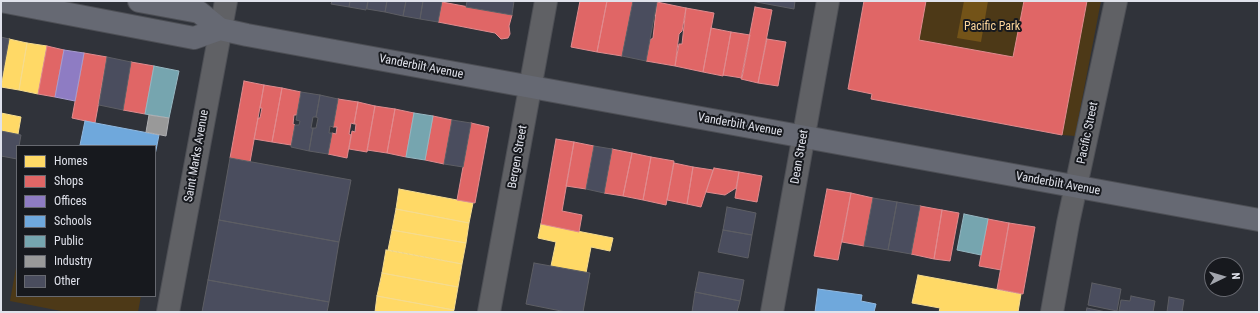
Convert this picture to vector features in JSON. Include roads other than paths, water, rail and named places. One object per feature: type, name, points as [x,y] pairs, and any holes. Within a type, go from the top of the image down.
[{"type":"main road","name":"Vanderbilt Avenue","points":[[139,1],[199,12],[220,29],[531,88],[804,136],[1076,188],[1259,220]]},
{"type":"main road","name":"Vanderbilt Avenue","points":[[1,2],[194,38],[220,29]]},
{"type":"street","name":"Saint Marks Avenue","points":[[168,312],[226,1]]},
{"type":"street","name":"Bergen Street","points":[[489,312],[546,1]]},
{"type":"street","name":"Dean Street","points":[[772,312],[828,1]]},
{"type":"street","name":"Pacific Street","points":[[1052,312],[1076,188],[1116,1]]},
{"type":"park label","name":"Pacific Park","points":[[992,27]]}]
